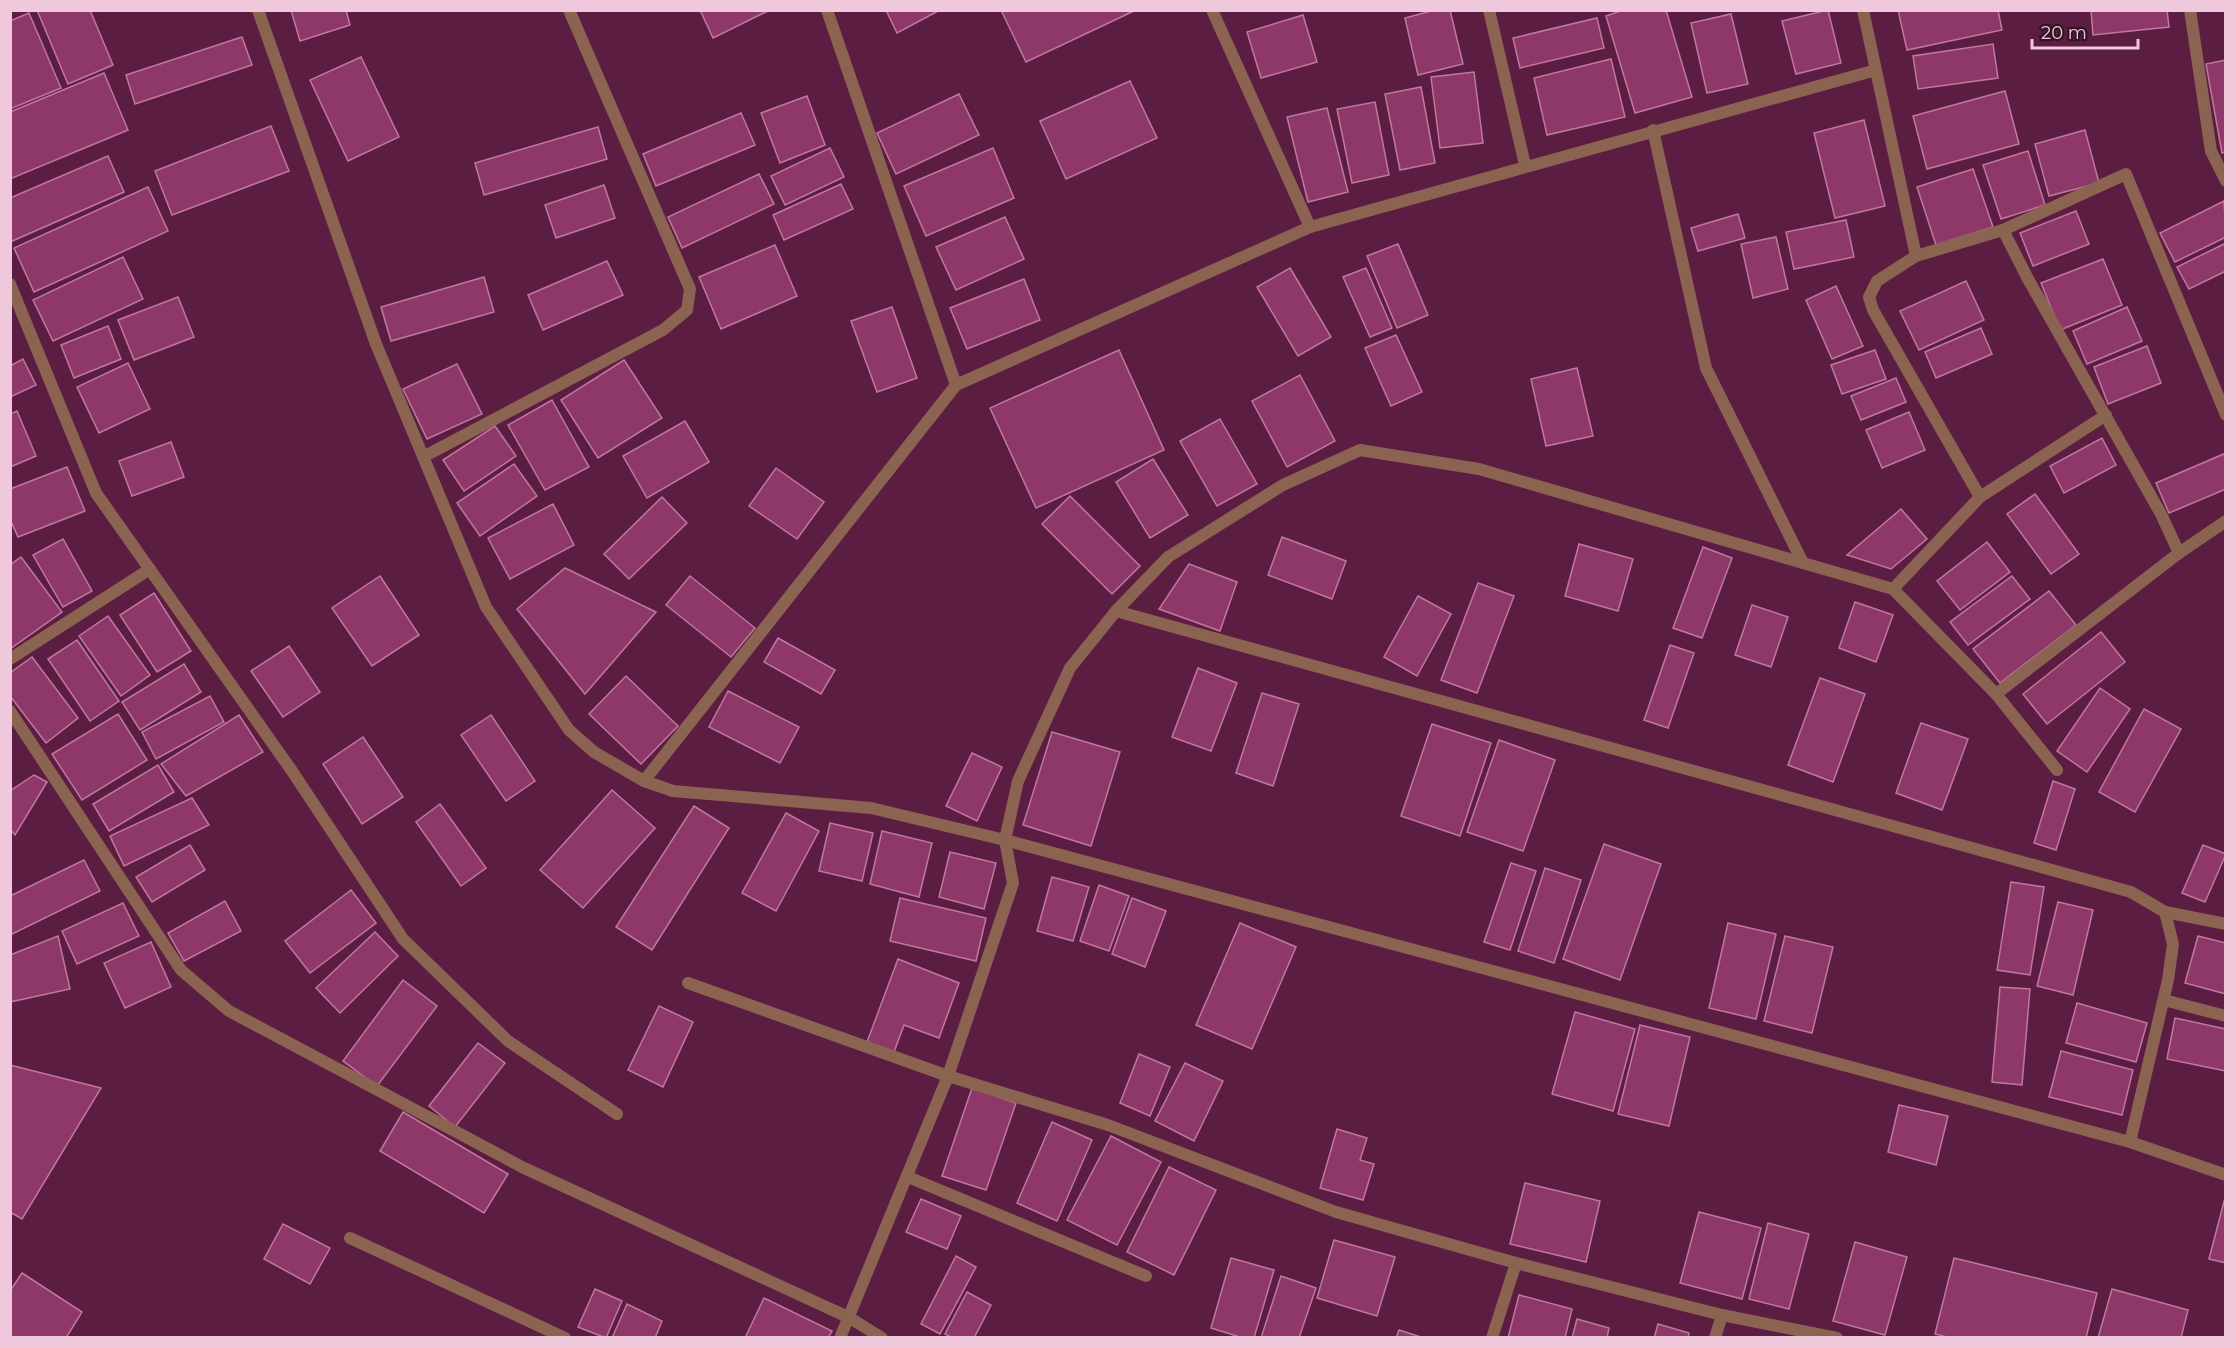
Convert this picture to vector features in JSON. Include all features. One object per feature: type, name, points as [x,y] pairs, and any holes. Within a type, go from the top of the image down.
[{"type":"street","points":[[258,10],[376,344],[486,607],[569,730],[594,752],[644,781],[674,791],[871,808],[1005,840],[2130,1142],[2226,1175]]},
{"type":"street","points":[[423,457],[663,330],[687,310],[690,289],[569,10]]},
{"type":"street","points":[[827,10],[956,385]]},
{"type":"street","points":[[1212,10],[1310,227]]},
{"type":"street","points":[[1489,10],[1525,165]]},
{"type":"street","points":[[1863,10],[1916,256]]},
{"type":"street","points":[[2190,10],[2211,151],[2226,181]]},
{"type":"street","points":[[644,781],[956,385],[1310,227],[1525,165],[1876,70]]},
{"type":"street","points":[[1653,130],[1706,368],[1803,562]]},
{"type":"street","points":[[1980,497],[1873,310],[1869,297],[1877,280],[1916,256],[2003,230],[2126,174],[2226,415]]},
{"type":"street","points":[[2003,230],[2028,279],[2106,415],[2179,553]]},
{"type":"street","points":[[10,284],[96,493],[292,771],[403,939],[508,1041],[617,1114]]},
{"type":"street","points":[[1893,589],[1980,497],[2106,415]]},
{"type":"street","points":[[840,1338],[948,1076],[1012,883],[1005,840],[1018,781],[1070,668],[1116,611],[1168,557],[1283,485],[1360,450],[1479,469],[1893,589],[1996,694],[2057,770]]},
{"type":"street","points":[[1996,694],[2179,553],[2226,521]]},
{"type":"street","points":[[10,659],[150,569]]},
{"type":"street","points":[[1116,611],[2131,892],[2165,912],[2226,924]]},
{"type":"street","points":[[10,711],[181,970],[229,1011],[524,1168],[850,1318],[882,1338]]},
{"type":"street","points":[[2130,1142],[2164,1000],[2173,944],[2165,912]]},
{"type":"street","points":[[688,983],[948,1076],[1108,1125],[1336,1212],[1516,1263],[1722,1315],[1837,1338]]},
{"type":"street","points":[[2164,1000],[2226,1016]]},
{"type":"street","points":[[908,1177],[1146,1275]]},
{"type":"street","points":[[350,1238],[565,1338]]},
{"type":"street","points":[[1492,1338],[1516,1263]]},
{"type":"street","points":[[1715,1338],[1722,1315]]},
{"type":"building","points":[[37,10],[90,10],[113,65],[68,84]]},
{"type":"building","points":[[291,10],[346,10],[350,25],[300,41]]},
{"type":"building","points":[[700,10],[770,10],[713,38]]},
{"type":"building","points":[[886,10],[940,10],[897,33]]},
{"type":"building","points":[[1001,10],[1136,10],[1026,62]]},
{"type":"building","points":[[1435,10],[1450,10],[1463,64],[1418,75],[1405,18]]},
{"type":"building","points":[[1623,10],[1666,10],[1692,97],[1635,113],[1606,16]]},
{"type":"building","points":[[1828,10],[1841,63],[1796,74],[1782,21]]},
{"type":"building","points":[[1898,10],[1998,10],[2002,30],[1907,50]]},
{"type":"building","points":[[2091,10],[2167,10],[2169,27],[2093,35]]},
{"type":"building","points":[[29,13],[61,88],[10,109],[10,21]]},
{"type":"building","points":[[1731,14],[1748,84],[1707,93],[1691,23]]},
{"type":"building","points":[[1303,15],[1317,62],[1261,78],[1247,32]]},
{"type":"building","points":[[1597,18],[1604,48],[1520,68],[1513,38]]},
{"type":"building","points":[[242,37],[252,65],[135,104],[126,75]]},
{"type":"building","points":[[1993,44],[1998,78],[1918,89],[1913,56]]},
{"type":"building","points":[[361,57],[399,137],[348,161],[310,80]]},
{"type":"building","points":[[1611,59],[1625,117],[1547,135],[1534,78]]},
{"type":"building","points":[[2226,60],[2226,152],[2222,153],[2206,64]]},
{"type":"building","points":[[1474,72],[1483,143],[1440,148],[1431,77]]},
{"type":"building","points":[[104,73],[128,130],[10,179],[10,112]]},
{"type":"building","points":[[1130,81],[1157,138],[1066,179],[1040,121]]},
{"type":"building","points":[[1421,87],[1435,163],[1400,170],[1385,94]]},
{"type":"building","points":[[2005,91],[2019,144],[1927,169],[1913,116]]},
{"type":"building","points":[[959,94],[979,135],[896,174],[877,133]]},
{"type":"building","points":[[807,96],[825,145],[780,163],[761,113]]},
{"type":"building","points":[[1375,102],[1389,175],[1352,183],[1337,109]]},
{"type":"building","points":[[1327,108],[1348,192],[1308,202],[1287,117]]},
{"type":"building","points":[[741,113],[755,145],[656,186],[643,154]]},
{"type":"building","points":[[1864,120],[1885,206],[1835,218],[1814,133]]},
{"type":"building","points":[[271,126],[289,171],[172,215],[155,171]]},
{"type":"building","points":[[598,127],[607,159],[484,195],[475,163]]},
{"type":"building","points":[[2085,130],[2099,183],[2049,196],[2035,144]]},
{"type":"building","points":[[830,148],[844,177],[785,205],[771,176]]},
{"type":"building","points":[[993,148],[1014,198],[926,236],[904,186]]},
{"type":"building","points":[[2028,151],[2045,205],[2001,219],[1983,165]]},
{"type":"building","points":[[108,156],[124,192],[10,242],[10,198]]},
{"type":"building","points":[[1973,169],[1993,227],[1936,245],[1917,187]]},
{"type":"building","points":[[759,174],[774,204],[682,248],[668,217]]},
{"type":"building","points":[[841,184],[853,209],[784,240],[773,215]]},
{"type":"building","points":[[604,185],[615,218],[556,238],[545,205]]},
{"type":"building","points":[[148,187],[168,231],[34,292],[14,248]]},
{"type":"building","points":[[2224,201],[2226,237],[2175,262],[2160,233]]},
{"type":"building","points":[[2076,211],[2089,244],[2033,266],[2020,233]]},
{"type":"building","points":[[1738,214],[1745,238],[1698,251],[1691,228]]},
{"type":"building","points":[[1005,217],[1024,259],[956,290],[936,247]]},
{"type":"building","points":[[1846,220],[1854,257],[1794,269],[1786,232]]},
{"type":"building","points":[[1776,237],[1788,289],[1753,298],[1741,244]]},
{"type":"building","points":[[2226,243],[2226,271],[2189,289],[2177,267]]},
{"type":"building","points":[[1398,244],[1428,315],[1397,328],[1367,256]]},
{"type":"building","points":[[775,245],[797,296],[721,329],[699,277]]},
{"type":"building","points":[[123,257],[143,299],[53,341],[33,300]]},
{"type":"building","points":[[2103,259],[2122,305],[2060,330],[2041,283]]},
{"type":"building","points":[[607,261],[623,295],[543,330],[528,295]]},
{"type":"building","points":[[1290,268],[1331,337],[1298,356],[1257,287]]},
{"type":"building","points":[[1366,268],[1392,328],[1370,337],[1343,277]]},
{"type":"building","points":[[484,277],[494,312],[391,341],[381,307]]},
{"type":"building","points":[[1024,279],[1040,320],[967,349],[950,308]]},
{"type":"building","points":[[1966,281],[1984,320],[1919,350],[1900,311]]},
{"type":"building","points":[[1836,286],[1863,346],[1832,359],[1806,300]]},
{"type":"building","points":[[178,297],[194,337],[134,360],[118,320]]},
{"type":"building","points":[[892,307],[917,378],[877,392],[851,321]]},
{"type":"building","points":[[2127,307],[2142,341],[2087,364],[2073,331]]},
{"type":"building","points":[[108,326],[121,359],[74,378],[61,345]]},
{"type":"building","points":[[1981,328],[1992,354],[1936,378],[1925,352]]},
{"type":"building","points":[[1396,335],[1422,392],[1391,406],[1365,348]]},
{"type":"building","points":[[2147,346],[2161,383],[2108,404],[2094,367]]},
{"type":"building","points":[[1119,350],[1164,450],[1036,508],[990,408]]},
{"type":"building","points":[[1875,350],[1886,379],[1842,394],[1831,365]]},
{"type":"building","points":[[23,359],[36,385],[10,397],[10,366]]},
{"type":"building","points":[[624,360],[662,418],[598,458],[561,400]]},
{"type":"building","points":[[128,363],[150,409],[99,433],[77,387]]},
{"type":"building","points":[[457,364],[482,414],[427,439],[403,389]]},
{"type":"building","points":[[1577,368],[1593,436],[1546,446],[1531,379]]},
{"type":"building","points":[[1300,375],[1335,441],[1287,467],[1252,401]]},
{"type":"building","points":[[1896,378],[1906,402],[1861,420],[1851,396]]},
{"type":"building","points":[[552,400],[589,467],[545,490],[508,425]]},
{"type":"building","points":[[17,411],[36,456],[10,467],[10,414]]},
{"type":"building","points":[[1909,412],[1925,450],[1882,468],[1866,430]]},
{"type":"building","points":[[1220,419],[1257,484],[1217,506],[1180,441]]},
{"type":"building","points":[[685,421],[709,462],[647,498],[623,456]]},
{"type":"building","points":[[495,426],[516,456],[464,491],[443,460]]},
{"type":"building","points":[[2102,438],[2116,465],[2064,493],[2050,466]]},
{"type":"building","points":[[171,442],[184,477],[132,496],[119,461]]},
{"type":"building","points":[[2226,453],[2226,489],[2169,513],[2156,483]]},
{"type":"building","points":[[1153,459],[1188,515],[1150,538],[1116,482]]},
{"type":"building","points":[[514,464],[537,496],[480,536],[457,503]]},
{"type":"building","points":[[67,467],[85,511],[18,537],[10,519],[10,489]]},
{"type":"building","points":[[776,468],[824,502],[797,539],[749,506]]},
{"type":"building","points":[[2035,494],[2079,554],[2051,574],[2007,514]]},
{"type":"building","points":[[1070,496],[1140,566],[1112,594],[1042,524]]},
{"type":"building","points":[[662,497],[687,523],[629,579],[604,554]]},
{"type":"building","points":[[553,504],[574,545],[510,579],[488,538]]},
{"type":"building","points":[[1901,509],[1927,539],[1891,569],[1847,555]]},
{"type":"building","points":[[1282,537],[1346,561],[1332,599],[1268,575]]},
{"type":"building","points":[[63,539],[92,591],[63,607],[33,555]]},
{"type":"building","points":[[1987,542],[2010,572],[1960,610],[1937,581]]},
{"type":"building","points":[[1579,544],[1633,559],[1618,611],[1565,596]]},
{"type":"building","points":[[1703,547],[1732,558],[1702,638],[1673,628]]},
{"type":"building","points":[[21,557],[62,612],[10,649],[10,565]]},
{"type":"building","points":[[1189,564],[1237,582],[1220,631],[1159,609]]},
{"type":"building","points":[[565,568],[656,612],[585,694],[517,609]]},
{"type":"building","points":[[380,576],[419,635],[372,666],[332,608]]},
{"type":"building","points":[[690,576],[755,628],[731,657],[666,605]]},
{"type":"building","points":[[2012,576],[2030,599],[1968,645],[1950,622]]},
{"type":"building","points":[[1478,583],[1514,596],[1477,693],[1441,680]]},
{"type":"building","points":[[2049,591],[2076,625],[2000,683],[1973,649]]},
{"type":"building","points":[[154,593],[191,651],[157,672],[120,615]]},
{"type":"building","points":[[1418,596],[1451,614],[1417,676],[1384,657]]},
{"type":"building","points":[[1855,602],[1893,615],[1876,662],[1839,648]]},
{"type":"building","points":[[1752,605],[1788,617],[1771,667],[1735,655]]},
{"type":"building","points":[[108,616],[150,675],[121,696],[79,636]]},
{"type":"building","points":[[2101,632],[2125,662],[2047,724],[2023,694]]},
{"type":"building","points":[[778,638],[835,670],[821,694],[764,662]]},
{"type":"building","points":[[77,640],[119,701],[90,721],[48,659]]},
{"type":"building","points":[[1670,645],[1694,653],[1668,728],[1644,720]]},
{"type":"building","points":[[289,646],[320,692],[283,717],[251,671]]},
{"type":"building","points":[[32,657],[78,718],[46,743],[10,696],[10,673]]},
{"type":"building","points":[[184,664],[201,692],[140,730],[122,702]]},
{"type":"building","points":[[1198,668],[1237,683],[1211,751],[1172,737]]},
{"type":"building","points":[[626,676],[678,726],[641,764],[589,714]]},
{"type":"building","points":[[1820,678],[1865,694],[1833,782],[1788,765]]},
{"type":"building","points":[[2100,688],[2130,709],[2087,772],[2057,751]]},
{"type":"building","points":[[728,691],[799,727],[780,763],[709,727]]},
{"type":"building","points":[[1262,693],[1299,704],[1273,786],[1236,773]]},
{"type":"building","points":[[210,696],[224,722],[156,759],[142,732]]},
{"type":"building","points":[[2144,709],[2181,729],[2135,812],[2099,792]]},
{"type":"building","points":[[118,714],[147,760],[82,800],[52,754]]},
{"type":"building","points":[[239,715],[263,752],[186,796],[161,764]]},
{"type":"building","points":[[491,715],[535,781],[506,801],[461,735]]},
{"type":"building","points":[[1921,723],[1968,739],[1942,810],[1896,793]]},
{"type":"building","points":[[1432,724],[1491,743],[1460,836],[1401,816]]},
{"type":"building","points":[[1052,732],[1120,752],[1091,846],[1023,825]]},
{"type":"building","points":[[363,737],[403,797],[362,824],[323,764]]},
{"type":"building","points":[[1499,740],[1555,760],[1523,851],[1467,832]]},
{"type":"building","points":[[972,753],[1002,767],[977,821],[946,806]]},
{"type":"building","points":[[158,765],[174,792],[109,831],[93,804]]},
{"type":"building","points":[[34,775],[47,782],[15,835],[10,829],[10,791]]},
{"type":"building","points":[[2053,781],[2075,789],[2056,850],[2034,843]]},
{"type":"building","points":[[612,790],[655,828],[583,908],[540,870]]},
{"type":"building","points":[[192,798],[209,825],[124,866],[110,836]]},
{"type":"building","points":[[440,804],[486,868],[461,886],[416,822]]},
{"type":"building","points":[[694,806],[729,828],[652,950],[616,927]]},
{"type":"building","points":[[786,813],[819,831],[776,911],[742,893]]},
{"type":"building","points":[[830,823],[873,833],[862,881],[819,871]]},
{"type":"building","points":[[882,831],[932,843],[919,897],[870,884]]},
{"type":"building","points":[[1604,844],[1661,864],[1620,980],[1563,959]]},
{"type":"building","points":[[190,845],[205,870],[152,902],[136,877]]},
{"type":"building","points":[[2203,845],[2226,854],[2205,902],[2182,893]]},
{"type":"building","points":[[950,852],[996,863],[984,909],[939,897]]},
{"type":"building","points":[[84,860],[100,891],[10,935],[10,896]]},
{"type":"building","points":[[1511,863],[1536,871],[1510,950],[1484,942]]},
{"type":"building","points":[[1545,868],[1581,880],[1554,963],[1518,951]]},
{"type":"building","points":[[1052,877],[1089,887],[1073,941],[1037,931]]},
{"type":"building","points":[[2011,882],[2044,887],[2030,975],[1997,970]]},
{"type":"building","points":[[1099,885],[1129,896],[1109,951],[1080,941]]},
{"type":"building","points":[[351,890],[376,923],[310,973],[285,941]]},
{"type":"building","points":[[900,898],[986,918],[976,961],[890,941]]},
{"type":"building","points":[[1132,898],[1166,911],[1145,967],[1112,954]]},
{"type":"building","points":[[225,901],[241,931],[184,961],[168,933]]},
{"type":"building","points":[[2058,902],[2093,910],[2073,995],[2037,986]]},
{"type":"building","points":[[123,903],[139,936],[77,964],[62,931]]},
{"type":"building","points":[[1240,923],[1296,947],[1252,1049],[1196,1025]]},
{"type":"building","points":[[1728,923],[1776,934],[1756,1019],[1709,1008]]},
{"type":"building","points":[[375,932],[398,956],[340,1013],[316,988]]},
{"type":"building","points":[[58,936],[70,989],[10,1002],[10,955]]},
{"type":"building","points":[[1785,936],[1833,947],[1812,1033],[1764,1021]]},
{"type":"building","points":[[2198,936],[2226,943],[2226,994],[2185,983]]},
{"type":"building","points":[[151,942],[171,987],[125,1008],[104,963]]},
{"type":"building","points":[[898,959],[959,983],[939,1038],[904,1025],[894,1052],[867,1042]]},
{"type":"building","points":[[403,980],[437,1006],[377,1086],[343,1061]]},
{"type":"building","points":[[2000,987],[2030,989],[2022,1085],[1992,1082]]},
{"type":"building","points":[[2077,1003],[2147,1023],[2136,1062],[2066,1043]]},
{"type":"building","points":[[659,1006],[693,1022],[663,1087],[628,1070]]},
{"type":"building","points":[[1575,1012],[1635,1029],[1613,1111],[1552,1094]]},
{"type":"building","points":[[2175,1018],[2226,1029],[2226,1071],[2167,1059]]},
{"type":"building","points":[[1640,1025],[1690,1037],[1669,1126],[1618,1114]]},
{"type":"building","points":[[478,1043],[505,1063],[455,1127],[429,1106]]},
{"type":"building","points":[[2061,1051],[2133,1070],[2122,1115],[2049,1097]]},
{"type":"building","points":[[1139,1054],[1170,1067],[1150,1116],[1120,1103]]},
{"type":"building","points":[[1185,1063],[1223,1081],[1194,1141],[1155,1121]]},
{"type":"building","points":[[10,1065],[101,1088],[22,1219],[10,1212]]},
{"type":"building","points":[[972,1088],[1016,1103],[986,1190],[942,1176]]},
{"type":"building","points":[[1899,1105],[1948,1116],[1936,1165],[1888,1152]]},
{"type":"building","points":[[403,1112],[508,1174],[484,1213],[380,1151]]},
{"type":"building","points":[[1052,1122],[1092,1140],[1057,1221],[1017,1203]]},
{"type":"building","points":[[1337,1129],[1367,1138],[1360,1160],[1374,1164],[1363,1200],[1320,1188]]},
{"type":"building","points":[[1111,1136],[1161,1162],[1117,1245],[1067,1220]]},
{"type":"building","points":[[1169,1167],[1216,1190],[1174,1275],[1127,1252]]},
{"type":"building","points":[[1525,1183],[1600,1201],[1586,1262],[1510,1244]]},
{"type":"building","points":[[2226,1194],[2226,1263],[2209,1259]]},
{"type":"building","points":[[921,1199],[961,1216],[947,1249],[906,1232]]},
{"type":"building","points":[[1699,1212],[1761,1228],[1742,1299],[1680,1283]]},
{"type":"building","points":[[1768,1223],[1809,1234],[1789,1309],[1749,1299]]},
{"type":"building","points":[[283,1224],[330,1248],[310,1284],[264,1259]]},
{"type":"building","points":[[1334,1240],[1395,1257],[1377,1316],[1317,1298]]},
{"type":"building","points":[[1855,1242],[1907,1257],[1885,1335],[1833,1321]]},
{"type":"building","points":[[956,1256],[976,1267],[940,1334],[921,1324]]},
{"type":"building","points":[[1231,1258],[1274,1270],[1254,1338],[1243,1338],[1211,1328]]},
{"type":"building","points":[[1954,1258],[2097,1293],[2086,1338],[1951,1338],[1935,1334]]},
{"type":"building","points":[[22,1273],[82,1312],[66,1338],[10,1338],[10,1291]]},
{"type":"building","points":[[1281,1276],[1316,1288],[1299,1338],[1261,1338]]},
{"type":"building","points":[[595,1289],[622,1301],[606,1338],[578,1327]]},
{"type":"building","points":[[2112,1289],[2188,1310],[2181,1338],[2098,1338]]},
{"type":"building","points":[[967,1292],[991,1305],[974,1338],[953,1338],[945,1334]]},
{"type":"building","points":[[1519,1295],[1572,1309],[1565,1338],[1508,1338]]},
{"type":"building","points":[[764,1298],[832,1331],[828,1338],[745,1338]]},
{"type":"building","points":[[627,1304],[662,1321],[655,1338],[612,1338]]},
{"type":"building","points":[[1577,1319],[1609,1328],[1607,1338],[1572,1338]]},
{"type":"building","points":[[1658,1324],[1689,1333],[1688,1338],[1654,1338]]},
{"type":"building","points":[[1399,1330],[1424,1338],[1396,1338]]}]
